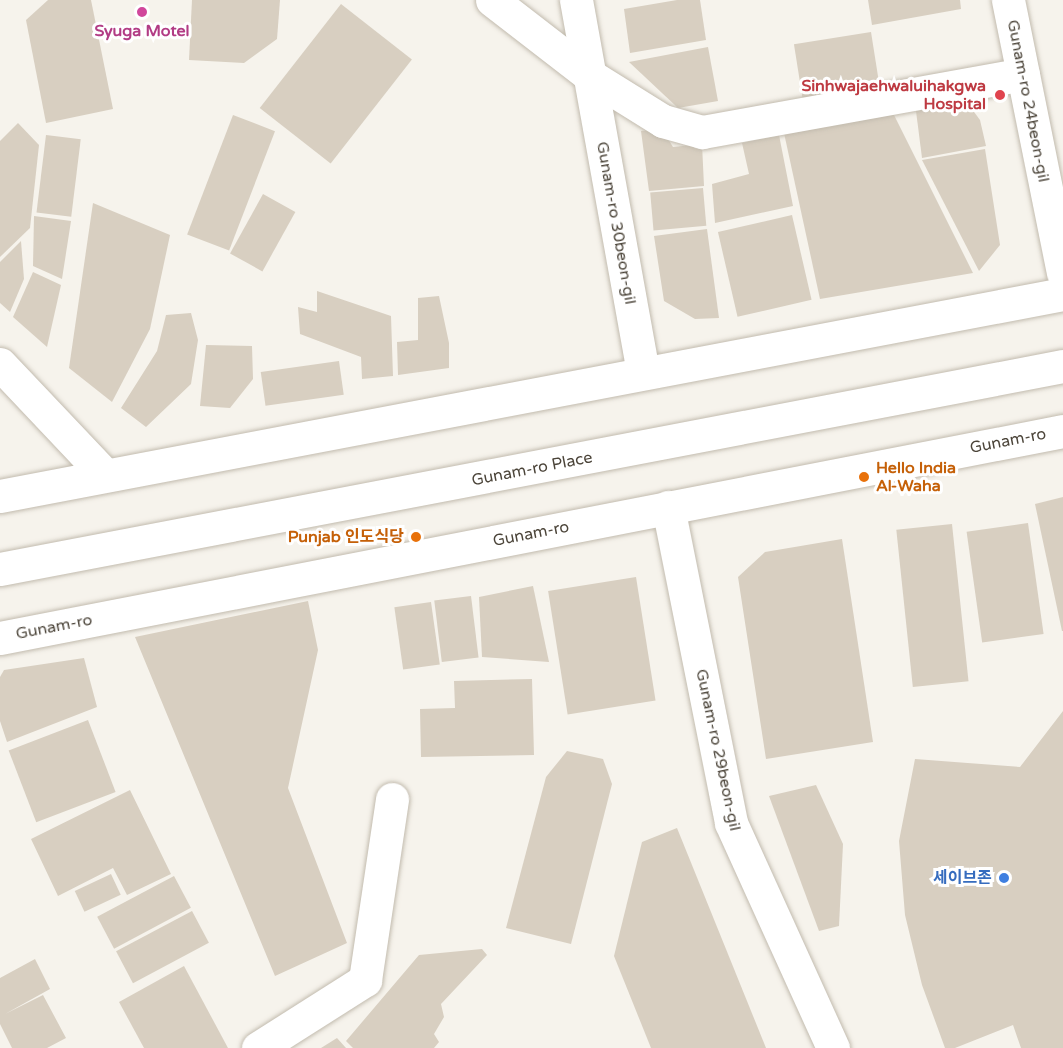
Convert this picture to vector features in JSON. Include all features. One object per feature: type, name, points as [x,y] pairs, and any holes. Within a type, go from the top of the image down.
[{"type":"street","points":[[492,0],[590,75],[663,121],[702,132],[1023,74]]},
{"type":"street","name":"Gunam-ro 30beon-gil","points":[[576,0],[643,371]]},
{"type":"street","name":"Gunam-ro 24beon-gil","points":[[1008,0],[1063,272]]},
{"type":"street","points":[[0,496],[643,371],[1063,294]]},
{"type":"street","points":[[0,364],[105,475]]},
{"type":"street","name":"Gunam-ro Place","points":[[0,569],[1063,366]]},
{"type":"street","name":"Gunam-ro","points":[[0,638],[1063,430]]},
{"type":"street","name":"Gunam-ro 29beon-gil","points":[[668,507],[731,823],[833,1048]]},
{"type":"street","points":[[258,1048],[365,980],[392,799]]},
{"type":"building","points":[[48,0],[91,0],[113,109],[46,123],[26,20]]},
{"type":"building","points":[[192,0],[280,0],[277,39],[244,63],[189,60]]},
{"type":"building","points":[[677,0],[700,0],[706,40],[630,53],[624,9]]},
{"type":"building","points":[[868,0],[960,0],[961,9],[872,25]]},
{"type":"building","points":[[341,4],[412,59],[331,163],[260,108]]},
{"type":"building","points":[[871,32],[880,87],[803,100],[794,44]]},
{"type":"building","points":[[708,47],[718,101],[678,108],[629,62]]},
{"type":"building","points":[[966,101],[980,120],[986,146],[922,158],[916,111]]},
{"type":"building","points":[[893,113],[973,273],[820,299],[784,133]]},
{"type":"building","points":[[233,115],[275,131],[229,251],[187,234]]},
{"type":"building","points":[[18,123],[39,145],[30,228],[0,257],[0,141]]},
{"type":"building","points":[[662,129],[673,147],[702,144],[704,186],[649,191],[641,131]]},
{"type":"building","points":[[46,135],[81,139],[71,217],[36,212]]},
{"type":"building","points":[[779,135],[793,206],[715,223],[712,184],[749,174],[742,143]]},
{"type":"building","points":[[985,149],[1000,245],[979,271],[922,160]]},
{"type":"building","points":[[703,188],[706,226],[654,230],[650,193]]},
{"type":"building","points":[[263,194],[295,212],[262,271],[230,253]]},
{"type":"building","points":[[93,203],[170,235],[150,329],[112,402],[69,368]]},
{"type":"building","points":[[792,215],[812,300],[738,317],[718,232]]},
{"type":"building","points":[[34,216],[71,221],[62,279],[33,266]]},
{"type":"building","points":[[707,229],[719,318],[695,319],[664,301],[654,236]]},
{"type":"building","points":[[21,241],[24,279],[10,312],[0,303],[0,262]]},
{"type":"building","points":[[33,272],[61,285],[47,347],[13,317]]},
{"type":"building","points":[[317,291],[391,316],[393,376],[362,379],[361,357],[300,334],[298,307],[317,312]]},
{"type":"building","points":[[439,296],[449,343],[449,368],[398,375],[397,342],[418,340],[418,298]]},
{"type":"building","points":[[191,313],[198,340],[191,384],[146,427],[121,408],[157,351],[166,315]]},
{"type":"building","points":[[206,345],[252,346],[253,379],[230,408],[200,406]]},
{"type":"building","points":[[339,361],[344,395],[266,406],[261,372]]},
{"type":"building","points":[[1063,497],[1063,631],[1062,631],[1035,504]]},
{"type":"building","points":[[1028,523],[1044,634],[982,643],[967,532]]},
{"type":"building","points":[[952,524],[969,681],[913,687],[896,530]]},
{"type":"building","points":[[842,539],[873,742],[766,759],[738,577],[765,552]]},
{"type":"building","points":[[636,577],[656,700],[568,714],[548,591]]},
{"type":"building","points":[[533,586],[549,662],[482,657],[479,597]]},
{"type":"building","points":[[471,596],[479,658],[442,662],[434,601]]},
{"type":"building","points":[[308,601],[318,650],[288,788],[347,943],[275,976],[135,637]]},
{"type":"building","points":[[431,602],[440,664],[403,670],[394,607]]},
{"type":"building","points":[[84,658],[97,707],[7,742],[0,721],[0,677],[4,670]]},
{"type":"building","points":[[532,679],[534,755],[421,757],[420,709],[455,708],[454,681]]},
{"type":"building","points":[[1063,711],[1063,1048],[1021,1048],[1013,1025],[955,1048],[945,1048],[922,985],[905,915],[899,841],[915,759],[1020,767]]},
{"type":"building","points":[[88,720],[116,792],[36,822],[9,750]]},
{"type":"building","points":[[567,751],[603,759],[612,784],[571,944],[506,928],[546,777]]},
{"type":"building","points":[[816,785],[843,844],[839,926],[819,931],[769,796]]},
{"type":"building","points":[[130,790],[171,874],[127,895],[113,868],[58,896],[31,839]]},
{"type":"building","points":[[677,828],[766,1048],[651,1048],[614,956],[642,842]]},
{"type":"building","points":[[111,874],[121,895],[84,912],[75,891]]},
{"type":"building","points":[[174,876],[191,908],[114,949],[97,917]]},
{"type":"building","points":[[192,911],[209,943],[133,983],[116,951]]},
{"type":"building","points":[[482,949],[487,955],[441,1004],[444,1017],[434,1034],[439,1042],[434,1048],[353,1048],[346,1041],[419,955]]},
{"type":"building","points":[[35,959],[50,989],[5,1014],[43,995],[66,1038],[47,1048],[12,1048],[0,1024],[0,978]]},
{"type":"building","points":[[184,966],[228,1048],[144,1048],[119,1002]]},
{"type":"building","points":[[337,1038],[346,1048],[321,1048]]},
{"type":"place","name":"Syuga Motel","points":[[142,12]]},
{"type":"place","name":"Sinhwajaehwaluihakgwa Hospital","points":[[1000,95]]},
{"type":"place","name":"Hello India Al-Waha","points":[[864,477]]},
{"type":"place","name":"Punjab 인도식당","points":[[416,537]]},
{"type":"place","name":"세이브존","points":[[1004,878]]}]
